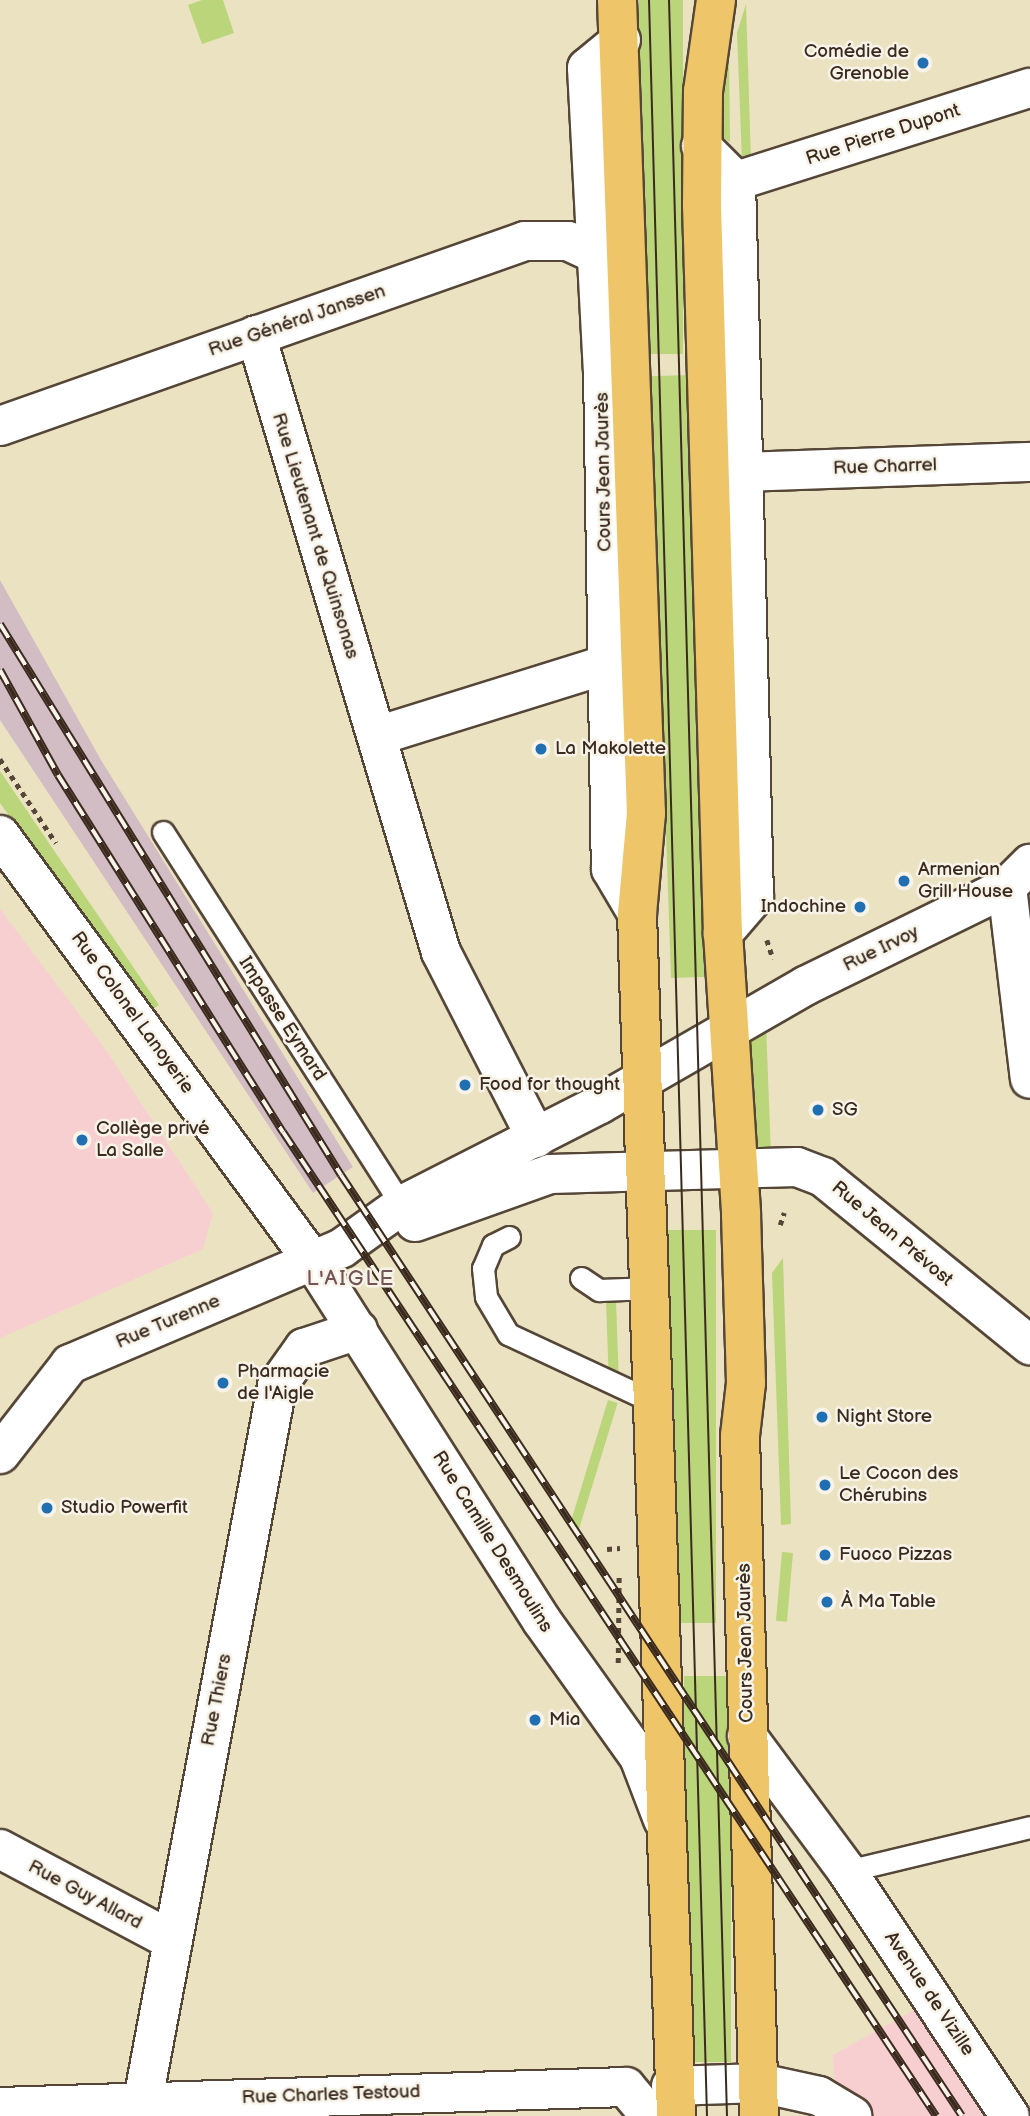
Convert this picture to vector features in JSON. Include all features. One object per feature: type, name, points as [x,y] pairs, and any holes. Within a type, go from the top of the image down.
[{"type":"main road","name":"Cours Jean Jaurès","points":[[617,0],[621,40],[646,813],[637,913],[656,1403],[665,1826],[662,2108]]},
{"type":"main road","name":"Cours Jean Jaurès","points":[[716,0],[702,146],[723,933],[737,1170],[747,1736],[760,2099]]},
{"type":"street","name":"Cours Jean Jaurès","points":[[621,40],[587,68],[596,254],[611,869],[637,913]]},
{"type":"street","name":"Rue Pierre Dupont","points":[[736,181],[1030,88]]},
{"type":"street","points":[[702,146],[736,181],[740,472],[754,897],[723,933]]},
{"type":"street","name":"Rue Général Janssen","points":[[0,426],[525,241],[568,241],[596,254]]},
{"type":"street","name":"Rue Lieutenant de Quinsonas","points":[[256,335],[441,952],[536,1138]]},
{"type":"street","name":"Rue Charrel","points":[[740,472],[1030,462]]},
{"type":"street","points":[[377,736],[607,664]]},
{"type":"street","name":"Rue Colonel Lanoyerie","points":[[0,835],[312,1260]]},
{"type":"street","points":[[1018,876],[1030,1079]]},
{"type":"street","name":"Rue Irvoy","points":[[728,1031],[1018,876]]},
{"type":"street","points":[[645,1079],[728,1031]]},
{"type":"street","name":"Rue Turenne","points":[[346,1245],[402,1205],[536,1138],[645,1079]]},
{"type":"street","name":"Rue Jean Prévost","points":[[737,1170],[797,1167],[823,1177],[1030,1345]]},
{"type":"street","points":[[648,1170],[737,1170]]},
{"type":"street","name":"Rue Turenne","points":[[5,1436],[70,1364],[346,1245],[550,1174],[648,1170]]},
{"type":"street","name":"Rue Camille Desmoulins","points":[[312,1260],[542,1621],[639,1757],[665,1826]]},
{"type":"street","name":"Rue Thiers","points":[[141,2109],[277,1386],[304,1348],[358,1330]]},
{"type":"street","name":"Avenue de Vizille","points":[[747,1736],[848,1871],[1010,2116]]},
{"type":"street","name":"Rue Guy Allard","points":[[0,1849],[171,1940]]},
{"type":"street","name":"Rue Charles Testoud","points":[[0,2107],[141,2109],[626,2087],[662,2108]]},
{"type":"street","points":[[662,2108],[819,2096],[852,2116]]},
{"type":"lane","name":"Impasse Eymard","points":[[163,832],[402,1205]]},
{"type":"lane","points":[[509,1237],[493,1245],[483,1268],[486,1297],[508,1334],[656,1403]]},
{"type":"lane","points":[[581,1278],[599,1290],[652,1288]]},
{"type":"lane","points":[[848,1871],[1030,1827]]},
{"type":"shaded area","points":[[0,580],[101,760],[353,1167],[313,1193],[0,720]]},
{"type":"shaded area","name":"Collège privé La Salle","points":[[0,909],[106,1050],[213,1213],[203,1249],[0,1338]]},
{"type":"shaded area","points":[[923,2005],[996,2116],[874,2116],[835,2089],[833,2055]]},
{"type":"green space","points":[[202,0],[223,0],[234,33],[202,44],[188,5]]},
{"type":"green space","points":[[639,0],[683,0],[683,354],[639,354]]},
{"type":"green space","points":[[746,4],[751,161],[742,161],[737,33]]},
{"type":"green space","points":[[729,56],[730,142],[711,129]]},
{"type":"green space","points":[[689,375],[710,977],[671,978],[650,376]]},
{"type":"green space","points":[[0,771],[159,1005],[150,1011],[0,803]]},
{"type":"green space","points":[[766,1024],[771,1156],[756,1147],[752,1135],[750,1043]]},
{"type":"green space","points":[[668,1230],[716,1230],[716,1623],[668,1623]]},
{"type":"green space","points":[[783,1258],[791,1524],[781,1525],[772,1273]]},
{"type":"green space","points":[[606,1300],[616,1300],[619,1373],[609,1373]]},
{"type":"green space","points":[[608,1400],[618,1403],[579,1529],[569,1526]]},
{"type":"green space","points":[[782,1552],[793,1553],[787,1622],[776,1621]]},
{"type":"green space","points":[[684,1676],[731,1676],[731,2062],[684,2062]]},
{"type":"tram line","points":[[649,0],[707,2116]]},
{"type":"tram line","points":[[669,0],[727,2116]]},
{"type":"railway","points":[[0,624],[341,1175],[962,2116]]},
{"type":"railway","points":[[0,670],[58,775],[283,1132],[936,2116]]},
{"type":"place","name":"Comédie de Grenoble","points":[[923,63]]},
{"type":"place","name":"La Makolette","points":[[541,749]]},
{"type":"place","name":"Armenian Grill House","points":[[904,881]]},
{"type":"place","name":"Indochine","points":[[860,907]]},
{"type":"place","name":"Food for thought","points":[[465,1085]]},
{"type":"place","name":"SG","points":[[818,1110]]},
{"type":"place","name":"Collège privé La Salle","points":[[82,1140]]},
{"type":"place","name":"Pharmacie de l'Aigle","points":[[223,1383]]},
{"type":"place","name":"Night Store","points":[[822,1417]]},
{"type":"place","name":"Le Cocon des Chérubins","points":[[825,1485]]},
{"type":"place","name":"Studio Powerfit","points":[[47,1508]]},
{"type":"place","name":"Fuoco Pizzas","points":[[825,1555]]},
{"type":"place","name":"À Ma Table","points":[[827,1602]]},
{"type":"place","name":"Mia","points":[[535,1720]]},
{"type":"district","name":"L'AIGLE","points":[[351,1279]]}]
